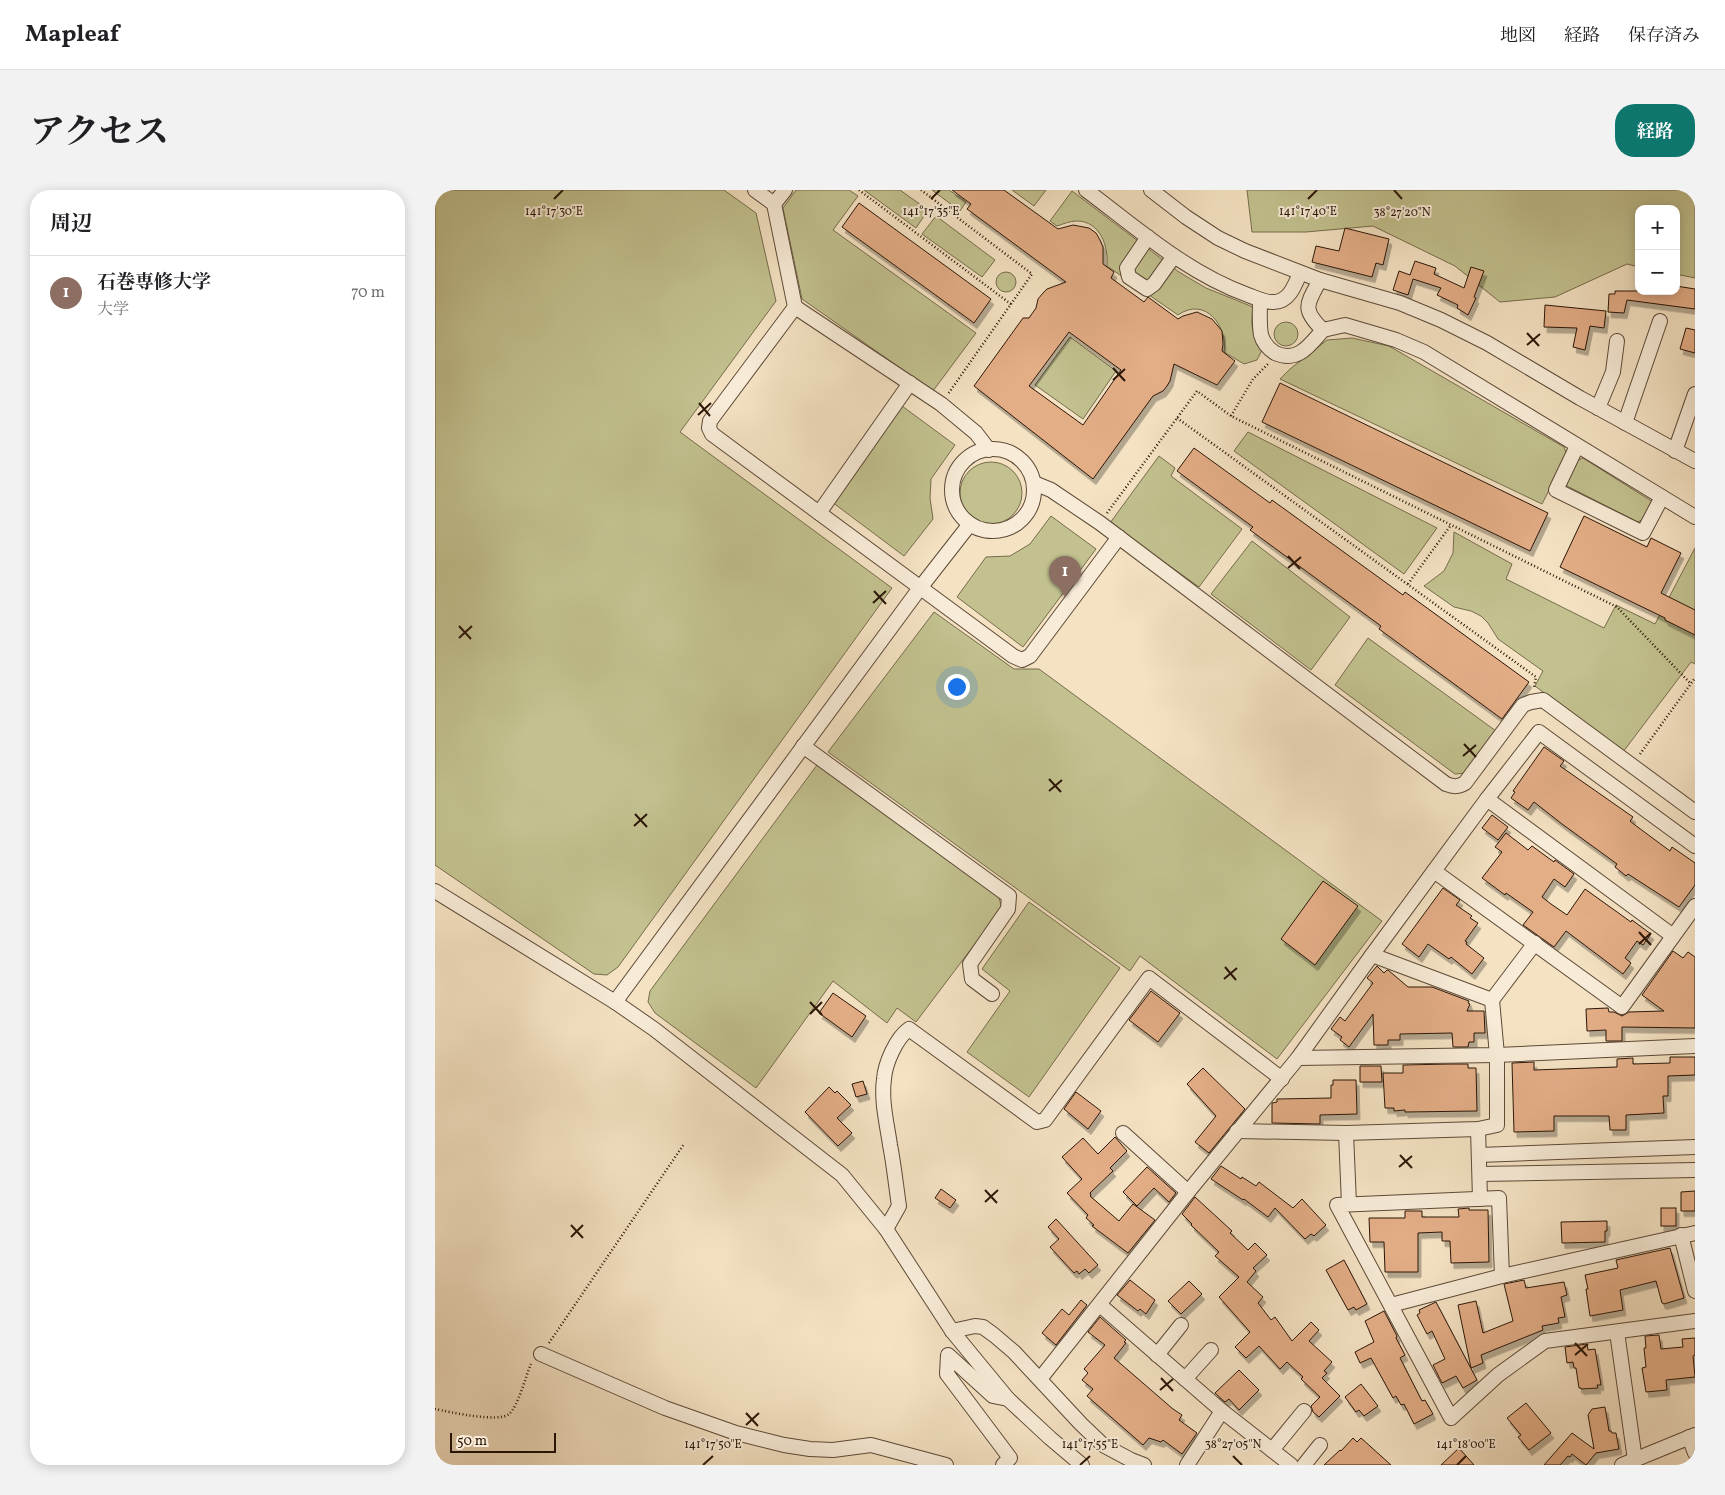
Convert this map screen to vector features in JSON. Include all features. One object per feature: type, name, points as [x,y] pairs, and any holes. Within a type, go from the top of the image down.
[{"type":"street","points":[[755,190],[774,204],[795,307],[941,404],[976,433],[989,450]]},
{"type":"street","points":[[774,204],[785,190]]},
{"type":"street","points":[[1086,190],[1191,268],[1217,282],[1260,300],[1275,302],[1288,297],[1300,273]]},
{"type":"street","points":[[1151,190],[1186,218],[1218,238],[1300,273],[1400,303],[1441,320],[1695,461]]},
{"type":"street","points":[[1148,237],[1127,268],[1129,277],[1147,289],[1154,284],[1174,256]]},
{"type":"street","points":[[1320,280],[1309,300],[1307,310],[1313,321],[1323,330]]},
{"type":"street","points":[[1260,300],[1262,336],[1269,350],[1285,357],[1297,355],[1311,344],[1323,330],[1345,325],[1396,340],[1424,352],[1695,517]]},
{"type":"street","points":[[795,307],[710,421],[709,428],[712,434],[1013,656],[1022,660],[1030,656],[1119,537]]},
{"type":"street","points":[[1625,423],[1660,321]]},
{"type":"street","points":[[1598,408],[1613,372],[1617,341]]},
{"type":"street","points":[[819,513],[910,383]]},
{"type":"street","points":[[1675,450],[1695,394]]},
{"type":"street","points":[[1577,446],[1556,490],[1643,533],[1662,497]]},
{"type":"street","points":[[989,450],[1006,451],[1019,458],[1029,471],[1034,483],[1034,499],[1024,518],[1014,526],[1001,531],[979,529],[970,524],[955,506],[952,494],[953,482],[959,468],[968,458],[979,452],[989,450]]},
{"type":"street","points":[[1034,483],[1051,490],[1100,523],[1446,784],[1459,787],[1465,783],[1523,705],[1543,700],[1695,812]]},
{"type":"street","points":[[615,1002],[920,588],[970,524]]},
{"type":"street","points":[[1040,1379],[1237,1131],[1298,1058],[1371,955],[1539,732],[1695,846]]},
{"type":"street","points":[[803,746],[1009,896],[1007,909],[970,964],[972,979],[992,994]]},
{"type":"street","points":[[1487,799],[1673,936]]},
{"type":"street","points":[[1434,871],[1622,1007],[1695,906]]},
{"type":"street","points":[[435,891],[615,1002],[654,1029],[842,1175],[885,1228],[952,1331],[1008,1399],[1082,1465]]},
{"type":"street","points":[[1237,1131],[1346,1133],[1478,1129],[1497,1125],[1497,1055],[1492,1000],[1535,943]]},
{"type":"street","points":[[1371,955],[1492,1000]]},
{"type":"street","points":[[885,1228],[899,1206],[885,1112],[883,1079],[899,1039],[909,1029],[1037,1122],[1045,1120],[1149,978],[1281,1079]]},
{"type":"street","points":[[1298,1058],[1497,1055],[1695,1046]]},
{"type":"street","points":[[1478,1129],[1480,1199]]},
{"type":"street","points":[[1123,1133],[1188,1192]]},
{"type":"street","points":[[1346,1133],[1349,1204]]},
{"type":"street","points":[[1479,1155],[1695,1147]]},
{"type":"street","points":[[1480,1174],[1695,1170]]},
{"type":"street","points":[[1502,1276],[1499,1198],[1337,1205],[1451,1418],[1498,1375],[1545,1341],[1695,1321]]},
{"type":"street","points":[[1391,1305],[1502,1276],[1688,1234],[1695,1291]]},
{"type":"street","points":[[1100,1304],[1222,1411],[1291,1465]]},
{"type":"street","points":[[1157,1355],[1181,1325]]},
{"type":"street","points":[[952,1331],[975,1326],[983,1327],[1014,1352],[1103,1445],[1144,1465]]},
{"type":"street","points":[[1617,1332],[1628,1463],[1692,1436],[1695,1453]]},
{"type":"street","points":[[1185,1379],[1211,1350]]},
{"type":"street","points":[[541,1354],[665,1408],[735,1433],[784,1445],[810,1449],[833,1450],[871,1445],[946,1465]]},
{"type":"street","points":[[1003,1465],[1010,1458],[947,1374],[948,1355],[993,1396],[1008,1399]]},
{"type":"street","points":[[1272,1450],[1304,1410]]},
{"type":"street","points":[[1187,1465],[1222,1411]]},
{"type":"street","points":[[1304,1465],[1320,1445]]},
{"type":"path","points":[[859,190],[1012,305]]},
{"type":"path","points":[[921,190],[1032,274],[941,404]]},
{"type":"path","points":[[1231,416],[1253,379],[1278,354]]},
{"type":"path","points":[[1100,523],[1197,391],[1231,416],[1617,607],[1691,684]]},
{"type":"path","points":[[1177,418],[1536,677],[1531,702]]},
{"type":"path","points":[[1407,584],[1451,525]]},
{"type":"path","points":[[1632,765],[1695,678]]},
{"type":"path","points":[[435,1409],[489,1418],[500,1418],[509,1414],[515,1406],[532,1359],[541,1354],[684,1144]]},
{"type":"shaded area","points":[[435,190],[724,190],[756,213],[776,301],[680,432],[892,588],[618,967],[607,975],[594,974],[435,865]]},
{"type":"shaded area","points":[[796,190],[849,190],[858,196],[833,230],[976,333],[933,391],[802,299],[783,208]]},
{"type":"shaded area","points":[[864,190],[900,190],[928,210],[916,228]]},
{"type":"shaded area","points":[[932,190],[949,190],[966,202],[960,211]]},
{"type":"shaded area","points":[[1012,190],[1046,190],[1034,206]]},
{"type":"shaded area","points":[[1247,190],[1695,190],[1695,278],[1680,275],[1680,205],[1635,205],[1635,266],[1627,264],[1555,297],[1500,302],[1455,266],[1373,226],[1306,232],[1252,232]]},
{"type":"shaded area","points":[[1072,191],[1179,272],[1206,288],[1253,307],[1253,329],[1262,350],[1257,360],[1244,364],[1224,352],[1222,333],[1213,317],[1197,309],[1188,310],[1178,315],[1107,266],[1104,243],[1092,225],[1077,221],[1057,226],[1050,221]]},
{"type":"shaded area","points":[[936,216],[995,260],[982,277],[922,234]]},
{"type":"shaded area","points":[[1002,272],[1010,272],[1016,278],[1016,286],[1010,292],[1002,292],[996,286],[996,278]]},
{"type":"shaded area","points":[[1281,322],[1291,322],[1298,329],[1298,339],[1291,346],[1281,346],[1274,339],[1274,329]]},
{"type":"shaded area","points":[[1070,337],[1116,371],[1083,419],[1035,385]]},
{"type":"shaded area","points":[[1352,338],[1389,346],[1564,447],[1567,455],[1542,504],[1280,379],[1327,340]]},
{"type":"shaded area","points":[[902,406],[955,445],[931,479],[930,498],[933,519],[904,556],[832,502]]},
{"type":"shaded area","points":[[1248,432],[1437,528],[1404,574],[1234,451]]},
{"type":"shaded area","points":[[1159,456],[1175,468],[1171,476],[1242,529],[1199,587],[1110,523]]},
{"type":"shaded area","points":[[1583,458],[1653,502],[1645,518],[1638,522],[1567,486],[1565,480],[1574,462]]},
{"type":"shaded area","points":[[985,462],[997,462],[1013,471],[1020,481],[1022,493],[1020,505],[1013,515],[997,524],[985,524],[974,519],[965,510],[960,499],[960,487],[965,476],[974,467]]},
{"type":"shaded area","points":[[1051,516],[1096,549],[1023,647],[957,597],[986,557],[1010,556],[1030,544]]},
{"type":"shaded area","points":[[1454,532],[1512,564],[1506,579],[1604,628],[1616,605],[1655,624],[1695,548],[1695,664],[1691,662],[1623,752],[1535,686],[1543,671],[1498,639],[1481,616],[1471,611],[1454,607],[1424,586],[1444,571],[1453,553]]},
{"type":"shaded area","points":[[1252,541],[1350,617],[1311,670],[1211,594]]},
{"type":"shaded area","points":[[934,612],[1014,669],[1039,669],[1382,921],[1277,1059],[1140,956],[1130,971],[828,752]]},
{"type":"shaded area","points":[[1368,638],[1496,731],[1466,773],[1455,774],[1335,685]]},
{"type":"shaded area","points":[[817,765],[998,895],[1002,908],[916,1022],[897,1008],[887,1023],[833,981],[756,1088],[655,1013],[648,1002],[650,991]]},
{"type":"shaded area","points":[[1029,902],[1120,968],[1029,1097],[967,1052],[1010,991],[982,969]]},
{"type":"building","points":[[952,190],[1004,190],[1058,229],[1073,225],[1089,228],[1096,233],[1100,240],[1103,247],[1103,264],[1114,272],[1111,278],[1144,302],[1148,297],[1178,319],[1197,312],[1212,319],[1222,331],[1222,351],[1235,361],[1217,385],[1174,364],[1167,386],[1163,391],[1153,396],[1093,479],[974,386],[1023,318],[1029,318],[1043,293],[1047,289],[1066,282],[967,209],[971,204]],"holes":[[[1069,332],[1121,370],[1083,425],[1029,386]]]},
{"type":"building","points":[[859,203],[991,299],[974,323],[842,227]]},
{"type":"building","points":[[1345,228],[1389,239],[1383,265],[1376,263],[1372,277],[1312,262],[1316,246],[1339,251]]},
{"type":"building","points":[[1415,261],[1436,268],[1434,274],[1464,288],[1471,267],[1484,271],[1474,297],[1476,298],[1468,315],[1457,308],[1458,305],[1437,295],[1441,288],[1413,279],[1408,295],[1393,290],[1399,271],[1410,275]]},
{"type":"building","points":[[1680,287],[1695,289],[1695,309],[1627,300],[1624,313],[1608,312],[1609,294],[1615,294],[1615,291],[1635,291],[1635,295],[1680,295]]},
{"type":"building","points":[[1545,305],[1606,311],[1604,328],[1590,326],[1585,350],[1573,347],[1577,328],[1544,327]]},
{"type":"building","points":[[1686,328],[1695,330],[1695,353],[1680,349]]},
{"type":"building","points":[[1280,383],[1548,513],[1530,551],[1262,422]]},
{"type":"building","points":[[1194,448],[1270,503],[1272,500],[1403,595],[1405,592],[1529,682],[1502,719],[1379,629],[1381,626],[1250,530],[1253,527],[1177,471]]},
{"type":"building","points":[[1584,516],[1647,547],[1651,538],[1681,553],[1661,593],[1695,610],[1695,635],[1665,620],[1665,618],[1560,567]]},
{"type":"building","points":[[1544,747],[1564,761],[1560,766],[1633,817],[1630,821],[1635,825],[1670,851],[1672,847],[1695,863],[1695,885],[1679,907],[1628,874],[1626,876],[1615,867],[1617,864],[1534,802],[1528,810],[1511,798],[1515,792],[1513,791]]},
{"type":"building","points":[[1492,815],[1508,827],[1498,840],[1482,828]]},
{"type":"building","points":[[1506,833],[1528,850],[1532,846],[1574,874],[1565,887],[1554,879],[1542,897],[1551,904],[1567,915],[1585,889],[1651,934],[1643,945],[1637,941],[1625,958],[1631,963],[1623,974],[1566,931],[1554,947],[1523,925],[1533,912],[1482,878],[1502,852],[1495,847]]},
{"type":"building","points":[[1323,881],[1358,906],[1315,965],[1281,939]]},
{"type":"building","points":[[1443,888],[1460,900],[1456,905],[1472,916],[1470,918],[1478,923],[1465,941],[1467,942],[1466,944],[1484,958],[1472,974],[1451,957],[1449,959],[1428,944],[1419,957],[1402,944]]},
{"type":"building","points":[[1673,951],[1683,958],[1688,952],[1695,957],[1695,1028],[1622,1027],[1622,1041],[1606,1041],[1606,1030],[1587,1031],[1586,1009],[1608,1008],[1609,1012],[1622,1016],[1629,1012],[1664,1011],[1642,995]]},
{"type":"building","points":[[1377,966],[1384,973],[1388,970],[1408,987],[1432,987],[1469,1001],[1468,1003],[1470,1004],[1467,1011],[1484,1011],[1485,1033],[1474,1033],[1474,1042],[1469,1042],[1468,1047],[1453,1047],[1452,1033],[1400,1034],[1400,1040],[1388,1040],[1388,1045],[1374,1045],[1373,1014],[1349,1047],[1340,1040],[1342,1037],[1331,1029],[1340,1017],[1345,1021],[1373,983],[1367,978]]},
{"type":"building","points":[[1151,991],[1180,1013],[1158,1042],[1129,1020]]},
{"type":"building","points":[[833,993],[866,1016],[852,1037],[819,1013]]},
{"type":"building","points":[[1670,1057],[1695,1057],[1695,1075],[1668,1076],[1668,1096],[1663,1096],[1664,1113],[1626,1115],[1626,1130],[1610,1130],[1609,1116],[1554,1116],[1554,1131],[1514,1132],[1512,1063],[1534,1062],[1534,1070],[1617,1067],[1617,1059],[1633,1058],[1633,1064],[1670,1063]]},
{"type":"building","points":[[1468,1064],[1468,1068],[1476,1068],[1477,1111],[1405,1112],[1405,1110],[1394,1111],[1394,1108],[1385,1108],[1383,1073],[1403,1073],[1403,1065]]},
{"type":"building","points":[[1360,1066],[1381,1066],[1382,1082],[1360,1082]]},
{"type":"building","points":[[1203,1068],[1245,1109],[1209,1153],[1195,1142],[1216,1116],[1187,1084]]},
{"type":"building","points":[[1333,1080],[1356,1080],[1357,1114],[1320,1115],[1320,1124],[1272,1123],[1272,1103],[1277,1102],[1277,1099],[1331,1098]]},
{"type":"building","points":[[863,1081],[867,1094],[856,1097],[852,1084]]},
{"type":"building","points":[[829,1087],[835,1093],[837,1091],[851,1105],[837,1118],[852,1133],[838,1146],[805,1112]]},
{"type":"building","points":[[1076,1092],[1101,1111],[1088,1129],[1064,1109]]},
{"type":"building","points":[[1115,1137],[1127,1151],[1110,1168],[1113,1171],[1090,1193],[1090,1196],[1119,1221],[1133,1204],[1155,1220],[1128,1253],[1092,1226],[1094,1225],[1086,1218],[1088,1215],[1067,1193],[1082,1179],[1062,1157],[1083,1138],[1098,1154]]},
{"type":"building","points":[[1221,1166],[1256,1186],[1259,1182],[1293,1208],[1302,1199],[1326,1225],[1314,1236],[1311,1234],[1305,1239],[1275,1208],[1268,1217],[1244,1199],[1211,1179]]},
{"type":"building","points":[[1147,1167],[1176,1193],[1169,1202],[1154,1188],[1137,1206],[1123,1192]]},
{"type":"building","points":[[941,1189],[956,1200],[950,1208],[935,1198]]},
{"type":"building","points":[[1695,1191],[1695,1211],[1681,1211],[1681,1192]]},
{"type":"building","points":[[1195,1197],[1232,1231],[1230,1233],[1248,1250],[1255,1243],[1267,1255],[1253,1268],[1256,1271],[1247,1282],[1263,1297],[1258,1303],[1271,1320],[1275,1317],[1292,1341],[1311,1322],[1319,1330],[1309,1341],[1332,1362],[1324,1371],[1327,1373],[1322,1378],[1340,1396],[1319,1417],[1313,1412],[1311,1406],[1320,1397],[1287,1362],[1280,1369],[1259,1346],[1246,1358],[1235,1347],[1250,1332],[1219,1297],[1239,1277],[1215,1256],[1219,1252],[1182,1214]]},
{"type":"building","points":[[1469,1208],[1469,1210],[1488,1210],[1489,1262],[1451,1263],[1450,1241],[1442,1241],[1442,1232],[1418,1233],[1418,1272],[1385,1272],[1384,1242],[1370,1242],[1369,1218],[1405,1218],[1405,1211],[1422,1211],[1422,1217],[1459,1217],[1458,1209]]},
{"type":"building","points":[[1661,1208],[1676,1208],[1676,1226],[1661,1226]]},
{"type":"building","points":[[1056,1219],[1098,1265],[1089,1273],[1085,1269],[1079,1274],[1077,1271],[1074,1273],[1050,1247],[1059,1239],[1048,1227]]},
{"type":"building","points":[[1607,1221],[1605,1242],[1562,1243],[1561,1222]]},
{"type":"building","points":[[1670,1248],[1684,1298],[1662,1303],[1656,1281],[1620,1290],[1623,1310],[1590,1316],[1585,1275],[1618,1268],[1616,1260]]},
{"type":"building","points":[[1344,1260],[1367,1304],[1356,1310],[1354,1307],[1348,1310],[1326,1270]]},
{"type":"building","points":[[1130,1280],[1155,1300],[1146,1314],[1140,1309],[1138,1311],[1117,1295]]},
{"type":"building","points":[[1524,1280],[1526,1288],[1564,1282],[1567,1295],[1561,1297],[1565,1317],[1558,1318],[1559,1323],[1542,1326],[1543,1330],[1481,1355],[1483,1363],[1471,1368],[1458,1305],[1476,1301],[1483,1333],[1513,1321],[1504,1284]]},
{"type":"building","points":[[1189,1281],[1202,1294],[1181,1314],[1168,1301]]},
{"type":"building","points":[[1081,1300],[1087,1305],[1056,1345],[1042,1333],[1062,1309],[1069,1315]]},
{"type":"building","points":[[1436,1302],[1477,1380],[1463,1388],[1456,1376],[1442,1383],[1433,1365],[1445,1359],[1432,1331],[1427,1334],[1417,1315],[1420,1313],[1419,1310]]},
{"type":"building","points":[[1384,1311],[1405,1355],[1400,1358],[1422,1401],[1425,1400],[1433,1414],[1414,1424],[1404,1404],[1401,1405],[1396,1396],[1393,1398],[1371,1358],[1360,1363],[1355,1352],[1374,1342],[1365,1321]]},
{"type":"building","points":[[1100,1317],[1126,1340],[1124,1342],[1126,1343],[1114,1358],[1182,1415],[1179,1420],[1197,1433],[1182,1454],[1163,1440],[1161,1442],[1149,1438],[1143,1445],[1087,1396],[1093,1389],[1082,1380],[1088,1373],[1084,1369],[1105,1345],[1088,1332]]},
{"type":"building","points":[[1659,1335],[1661,1349],[1683,1347],[1682,1339],[1695,1338],[1695,1355],[1693,1356],[1695,1377],[1666,1380],[1667,1390],[1646,1392],[1642,1368],[1646,1367],[1645,1336]]},
{"type":"building","points":[[1587,1344],[1588,1350],[1595,1349],[1601,1385],[1597,1385],[1598,1388],[1581,1389],[1579,1388],[1576,1368],[1574,1368],[1573,1362],[1567,1363],[1565,1347]]},
{"type":"building","points":[[1239,1370],[1259,1390],[1239,1410],[1229,1399],[1225,1402],[1215,1393]]},
{"type":"building","points":[[1361,1384],[1378,1406],[1364,1416],[1359,1410],[1356,1412],[1345,1397]]},
{"type":"building","points":[[1526,1403],[1551,1433],[1529,1450],[1518,1437],[1521,1435],[1507,1418]]},
{"type":"building","points":[[1605,1407],[1609,1431],[1616,1433],[1619,1449],[1596,1453],[1586,1465],[1572,1454],[1560,1465],[1544,1465],[1572,1433],[1594,1449],[1588,1415],[1592,1409]]},
{"type":"building","points":[[1353,1438],[1357,1442],[1361,1438],[1391,1465],[1324,1465]]},
{"type":"building","points":[[1459,1448],[1474,1465],[1441,1465]]},
{"type":"place","name":"石巻専修大学","points":[[1065,597]]}]
